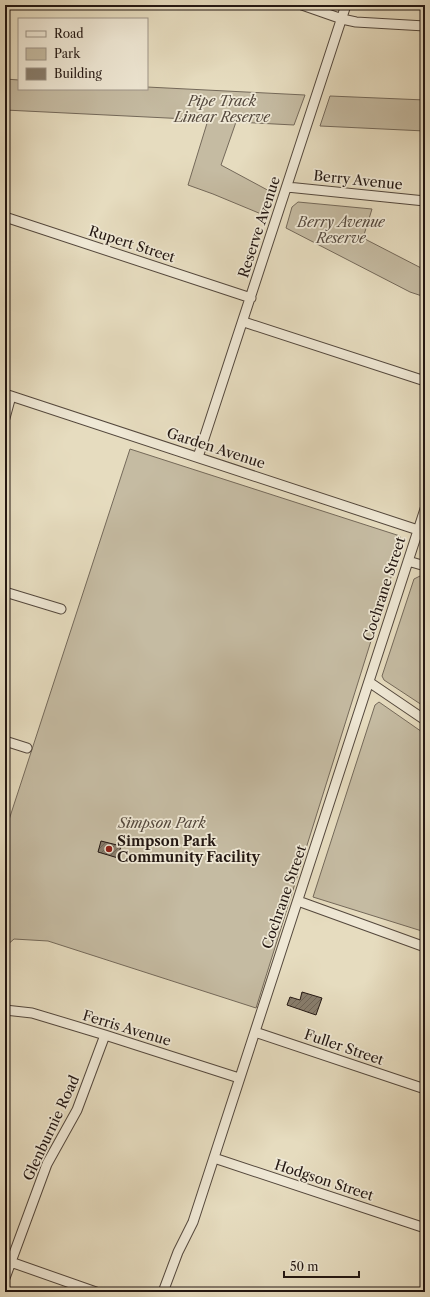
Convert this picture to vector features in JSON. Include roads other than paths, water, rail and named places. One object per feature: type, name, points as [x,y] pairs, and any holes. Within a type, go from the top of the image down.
[{"type":"street","points":[[302,5],[342,19],[356,22],[425,26]]},
{"type":"street","name":"Reserve Avenue","points":[[198,458],[244,322],[346,5]]},
{"type":"street","name":"Berry Avenue","points":[[287,187],[425,201]]},
{"type":"street","name":"Rupert Street","points":[[5,217],[251,298]]},
{"type":"street","points":[[244,322],[425,381]]},
{"type":"street","points":[[5,418],[8,395]]},
{"type":"street","name":"Garden Avenue","points":[[8,395],[418,530]]},
{"type":"street","name":"Cochrane Street","points":[[163,1292],[178,1252],[194,1222],[254,1032],[425,509]]},
{"type":"street","points":[[408,560],[425,566]]},
{"type":"street","points":[[5,592],[61,609]]},
{"type":"street","points":[[369,682],[425,720]]},
{"type":"street","points":[[5,741],[27,748]]},
{"type":"street","points":[[298,901],[425,947]]},
{"type":"street","name":"Ferris Avenue","points":[[5,1010],[32,1013],[240,1078]]},
{"type":"street","name":"Fuller Street","points":[[254,1032],[425,1089]]},
{"type":"street","name":"Glenburnie Road","points":[[5,1278],[8,1261],[47,1164],[77,1110],[105,1035]]},
{"type":"street","name":"Hodgson Street","points":[[214,1158],[425,1228]]},
{"type":"street","points":[[8,1261],[96,1292]]},
{"type":"place","name":"Simpson Park Community Facility","points":[[109,849]]},
{"type":"park label","name":"Pipe Track Linear Reserve","points":[[222,110]]},
{"type":"park label","name":"Berry Avenue Reserve","points":[[341,230]]},
{"type":"park label","name":"Simpson Park","points":[[162,823]]}]
